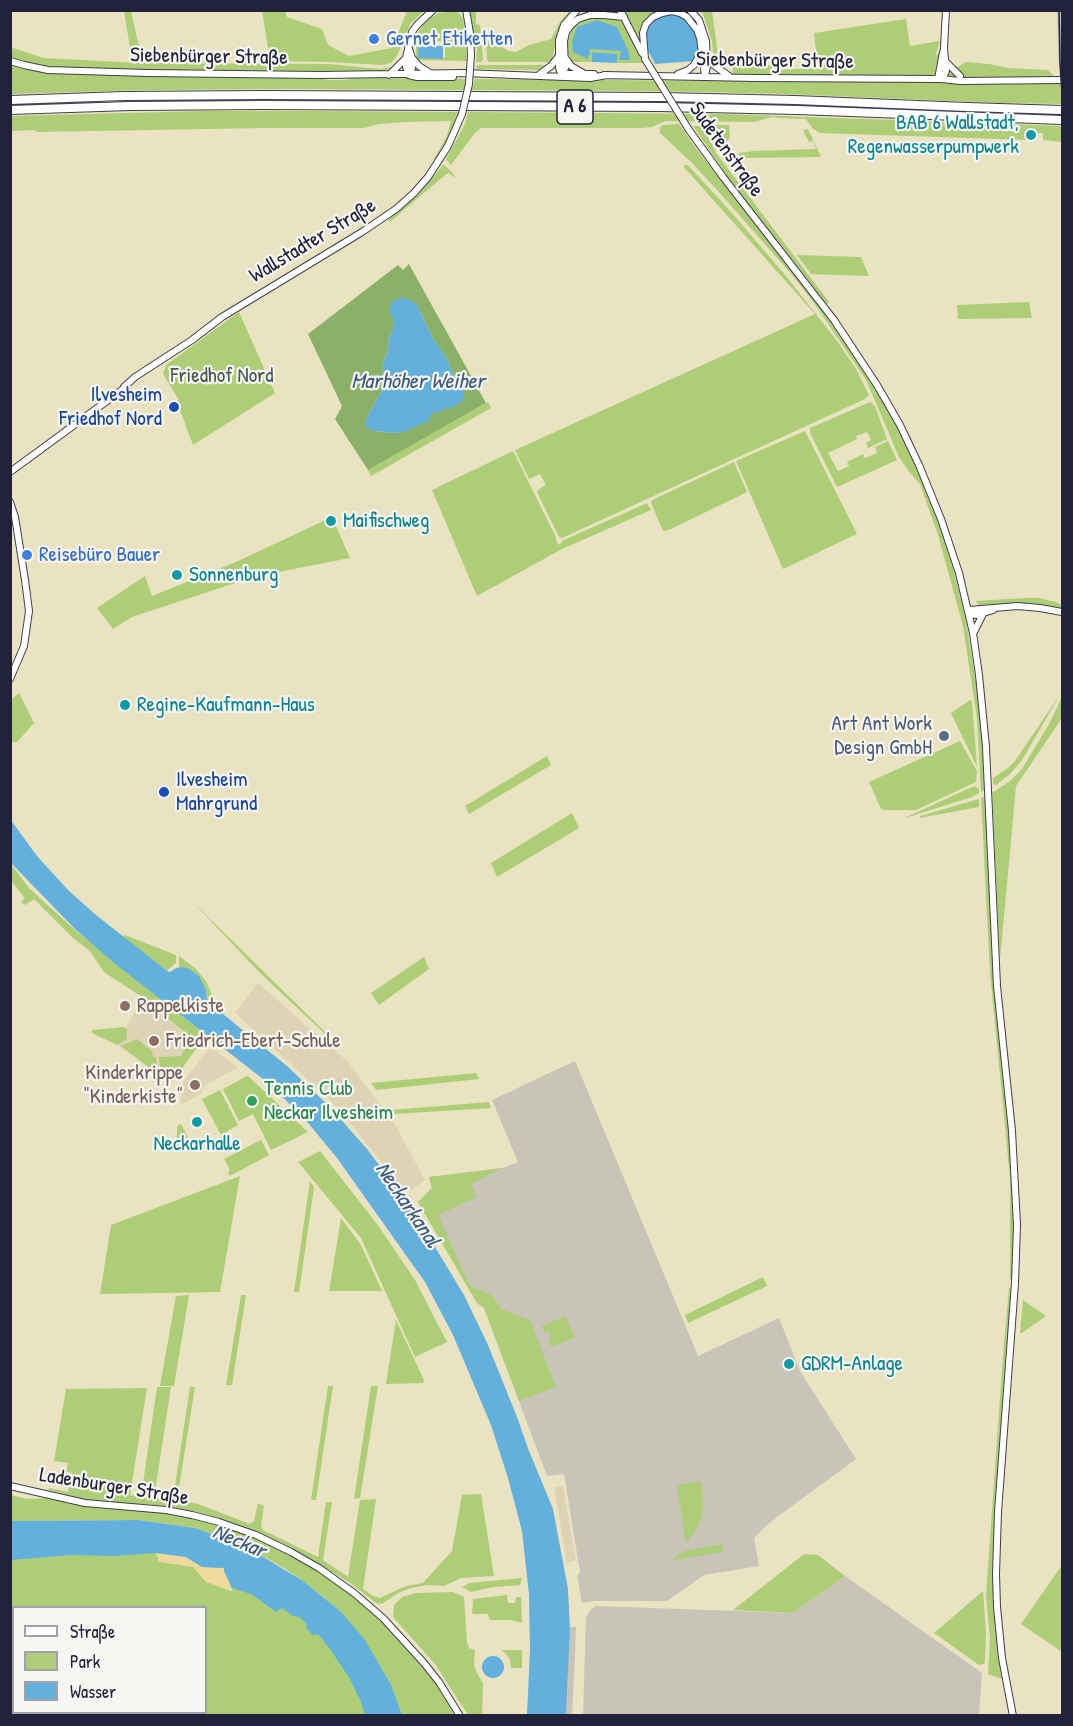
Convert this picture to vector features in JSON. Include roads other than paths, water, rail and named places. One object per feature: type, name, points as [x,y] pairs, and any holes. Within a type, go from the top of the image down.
[{"type":"highway","name":"A 6","points":[[10,100],[252,95],[651,97],[1062,110]]},
{"type":"highway","name":"A 6","points":[[10,110],[262,105],[660,107],[1062,120]]},
{"type":"main road","name":"Wallstadter Straße","points":[[10,472],[222,316],[362,232],[396,209],[414,193],[448,146],[461,115],[468,84],[471,55],[466,10]]},
{"type":"main road","points":[[577,10],[564,25],[561,33],[562,57],[584,74]]},
{"type":"main road","points":[[674,76],[688,70],[705,55],[706,41],[703,29],[690,10]]},
{"type":"main road","points":[[940,79],[946,10]]},
{"type":"main road","points":[[409,75],[412,68],[409,49],[412,33],[417,25],[434,11]]},
{"type":"main road","points":[[645,58],[643,33],[646,24],[653,17],[672,11],[687,17],[692,22],[700,38],[708,66],[705,76]]},
{"type":"main road","points":[[562,76],[559,68],[566,33],[571,25],[578,19],[590,15],[622,14]]},
{"type":"main road","name":"Sudetenstraße","points":[[622,14],[645,58],[689,130],[819,299],[877,385],[919,465],[950,543],[969,612],[980,675],[985,736],[997,986],[1012,1131],[1017,1215],[1015,1282],[998,1512],[996,1574],[1001,1650],[1013,1716]]},
{"type":"main road","points":[[940,79],[946,71],[944,48]]},
{"type":"main road","points":[[705,55],[714,65],[731,77]]},
{"type":"main road","points":[[539,75],[562,57]]},
{"type":"main road","points":[[409,58],[430,73]]},
{"type":"main road","points":[[389,75],[409,58]]},
{"type":"main road","name":"Siebenbürger Straße","points":[[10,61],[59,71],[258,75],[430,73],[539,75],[570,78],[606,75]]},
{"type":"main road","points":[[946,62],[960,76]]},
{"type":"main road","name":"Siebenbürger Straße","points":[[562,76],[584,74],[960,81],[1062,80]]},
{"type":"main road","name":"Siebenbürger Straße","points":[[409,75],[434,77],[472,75]]},
{"type":"main road","name":"Siebenbürger Straße","points":[[940,79],[960,76],[993,80]]},
{"type":"main road","points":[[10,502],[15,517],[29,611],[24,646],[10,679]]},
{"type":"main road","points":[[969,612],[1018,606],[1062,612]]},
{"type":"main road","points":[[969,612],[983,614],[999,608]]},
{"type":"main road","points":[[973,633],[983,614]]},
{"type":"main road","name":"Ladenburger Straße","points":[[10,1486],[86,1503],[166,1510],[192,1515],[246,1532],[291,1552],[319,1568],[354,1593],[383,1618],[439,1682],[460,1716]]},
{"type":"water","points":[[668,14],[684,18],[694,29],[699,48],[694,61],[655,64],[646,47],[647,29],[652,21]]},
{"type":"water","points":[[597,20],[617,27],[628,50],[630,60],[619,60],[621,51],[590,49],[588,59],[573,52],[572,42],[577,27]]},
{"type":"water","points":[[418,46],[443,46],[443,59],[418,58]]},
{"type":"water","points":[[592,52],[617,54],[617,63],[592,62]]},
{"type":"water","name":"Marhöher Weiher","points":[[401,298],[408,299],[417,305],[432,337],[464,390],[464,397],[461,402],[451,408],[434,412],[428,421],[404,432],[374,431],[365,427],[366,419],[382,390],[383,363],[389,348],[388,340],[394,321],[389,310],[393,301]]},
{"type":"water","name":"Neckarkanal","points":[[10,819],[37,856],[68,890],[96,915],[167,971],[183,967],[199,976],[206,990],[207,1001],[287,1066],[329,1106],[367,1149],[420,1223],[424,1225],[423,1227],[464,1295],[488,1345],[553,1509],[568,1589],[570,1630],[566,1715],[527,1715],[530,1649],[529,1594],[522,1531],[491,1425],[453,1335],[425,1282],[337,1158],[309,1124],[272,1086],[114,963],[75,929],[11,863]]},
{"type":"water","points":[[138,1520],[195,1528],[247,1547],[303,1581],[340,1611],[365,1640],[391,1685],[402,1715],[365,1715],[350,1679],[318,1634],[313,1635],[306,1628],[307,1624],[299,1617],[293,1616],[282,1608],[276,1612],[251,1594],[232,1588],[224,1568],[202,1567],[186,1557],[156,1553],[113,1556],[70,1555],[11,1560],[11,1521]]},
{"type":"water","points":[[489,1656],[497,1656],[504,1663],[504,1671],[497,1678],[489,1678],[482,1671],[482,1663]]},
{"type":"railway","points":[[1059,10],[1062,95]]},
{"type":"place","name":"Gernet Etiketten","points":[[374,39]]},
{"type":"place","name":"BAB 6 Wallstadt, Regenwasserpumpwerk","points":[[1031,135]]},
{"type":"place","name":"Ilvesheim Friedhof Nord","points":[[174,407]]},
{"type":"place","name":"Maifischweg","points":[[331,521]]},
{"type":"place","name":"Reisebüro Bauer","points":[[27,555]]},
{"type":"place","name":"Sonnenburg","points":[[177,575]]},
{"type":"place","name":"Regine-Kaufmann-Haus","points":[[125,705]]},
{"type":"place","name":"Art Ant Work Design GmbH","points":[[944,736]]},
{"type":"place","name":"Ilvesheim Mahrgrund","points":[[164,792]]},
{"type":"place","name":"Rappelkiste","points":[[125,1006]]},
{"type":"place","name":"Friedrich-Ebert-Schule","points":[[154,1041]]},
{"type":"place","name":"Kinderkrippe \"Kinderkiste\"","points":[[195,1085]]},
{"type":"place","name":"Tennis Club Neckar Ilvesheim","points":[[252,1101]]},
{"type":"place","name":"Neckarhalle","points":[[197,1122]]},
{"type":"place","name":"GDRM-Anlage","points":[[789,1364]]},
{"type":"park label","name":"Friedhof Nord","points":[[222,376]]},
{"type":"water label","name":"Neckar","points":[[239,1542]]}]
